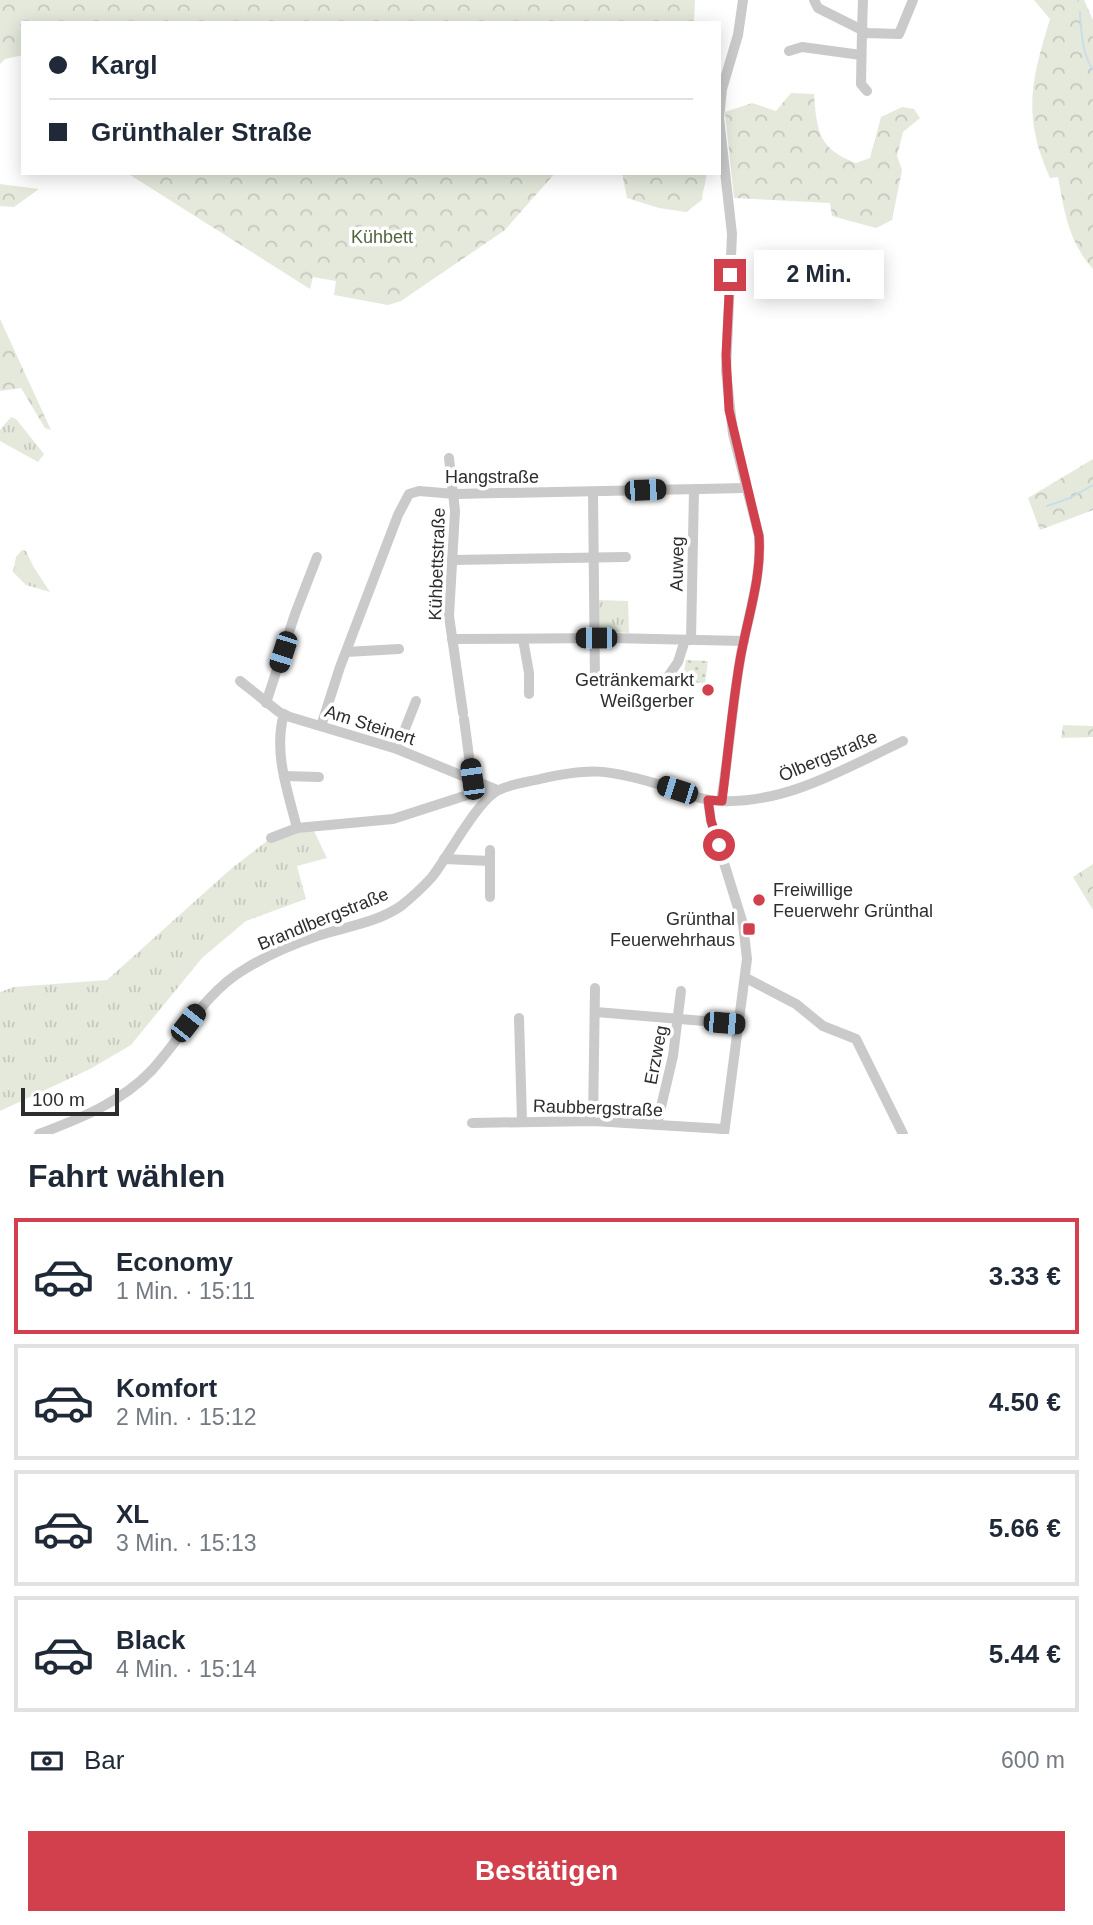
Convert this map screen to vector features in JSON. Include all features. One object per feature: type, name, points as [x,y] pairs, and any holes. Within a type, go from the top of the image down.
[{"type":"street","points":[[721,99],[738,35],[743,0]]},
{"type":"street","points":[[814,0],[818,8],[867,33],[899,34],[913,0]]},
{"type":"street","points":[[863,0],[860,84],[867,91]]},
{"type":"street","points":[[789,51],[802,47],[861,55]]},
{"type":"street","points":[[721,135],[732,227],[726,355],[729,410],[759,536],[760,551],[758,577],[734,694],[722,801]]},
{"type":"street","name":"Kühbettstraße","points":[[449,458],[455,494],[449,616],[472,779]]},
{"type":"street","name":"Hangstraße","points":[[321,726],[398,514],[409,494],[419,491],[455,494],[746,488]]},
{"type":"street","name":"Auweg","points":[[688,640],[694,489]]},
{"type":"street","points":[[593,492],[595,683]]},
{"type":"street","points":[[267,703],[317,557]]},
{"type":"street","points":[[452,560],[626,557]]},
{"type":"street","points":[[452,639],[744,641]]},
{"type":"street","points":[[523,639],[529,673],[529,694]]},
{"type":"street","points":[[669,675],[688,640]]},
{"type":"street","points":[[346,652],[399,649]]},
{"type":"street","name":"Am Steinert","points":[[240,681],[284,714],[397,748],[493,789]]},
{"type":"street","points":[[397,748],[416,701]]},
{"type":"street","points":[[284,714],[279,741],[288,798],[297,828]]},
{"type":"street","name":"Ölbergstraße","points":[[708,800],[747,800],[793,790],[904,741]]},
{"type":"street","points":[[271,838],[297,828],[393,819],[493,789],[596,770],[623,774],[708,800],[711,821],[743,924],[747,959],[724,1131]]},
{"type":"street","points":[[284,776],[319,777]]},
{"type":"street","name":"Brandlbergstraße","points":[[38,1134],[104,1106],[133,1087],[153,1069],[201,1008],[244,969],[316,937],[382,916],[401,905],[430,879],[493,789]]},
{"type":"street","points":[[444,859],[489,855],[489,897]]},
{"type":"street","points":[[746,978],[796,1003],[823,1026],[856,1039],[903,1134]]},
{"type":"street","points":[[593,1121],[595,988]]},
{"type":"street","name":"Erzweg","points":[[657,1124],[679,1018],[681,991]]},
{"type":"street","points":[[596,1012],[740,1024]]},
{"type":"street","points":[[519,1018],[522,1121]]},
{"type":"street","name":"Raubbergstraße","points":[[472,1123],[593,1121],[724,1131]]},
{"type":"green space","points":[[0,0],[695,0],[694,21],[21,21],[21,55],[5,59],[0,64]]},
{"type":"green space","points":[[1034,0],[1084,0],[1093,20],[1093,269],[1073,237],[1065,214],[1058,177],[1050,178],[1036,136],[1032,98],[1034,80],[1050,19]]},
{"type":"green space","points":[[791,93],[814,94],[816,118],[822,137],[834,152],[856,163],[870,158],[881,117],[902,107],[914,109],[920,118],[903,132],[897,156],[902,170],[892,220],[876,228],[832,216],[830,203],[734,198],[725,112],[752,103],[776,111]]},
{"type":"green space","name":"Kühbett","points":[[130,175],[553,175],[505,230],[401,301],[388,305],[334,295],[336,281],[313,277],[310,289]]},
{"type":"green space","points":[[622,175],[706,175],[702,200],[686,212],[659,208],[627,198]]},
{"type":"green space","points":[[0,184],[39,189],[14,207],[0,206]]},
{"type":"green space","points":[[0,319],[51,430],[45,428],[21,388],[0,391]]},
{"type":"green space","points":[[11,417],[16,419],[44,454],[38,462],[0,441],[0,430]]},
{"type":"green space","points":[[1093,459],[1093,510],[1040,530],[1028,498]]},
{"type":"green space","points":[[22,550],[26,551],[50,592],[26,585],[13,572],[16,557]]},
{"type":"green space","points":[[598,600],[628,601],[629,633],[601,631],[598,628]]},
{"type":"green space","points":[[686,660],[708,661],[705,683],[682,683]]},
{"type":"green space","points":[[1063,725],[1093,726],[1093,737],[1061,738]]},
{"type":"green space","points":[[313,829],[327,858],[297,866],[306,899],[246,921],[202,958],[131,1045],[90,1069],[0,1111],[0,992],[14,987],[107,980],[232,868],[271,838]]},
{"type":"green space","points":[[1093,864],[1093,910],[1073,877]]},
{"type":"waterway","points":[[1080,12],[1084,50],[1093,69]]},
{"type":"waterway","points":[[1047,506],[1070,498],[1093,485]]},
{"type":"place","name":"Getränkemarkt Weißgerber","points":[[708,690]]},
{"type":"place","name":"Freiwillige Feuerwehr Grünthal","points":[[759,900]]},
{"type":"place","name":"Grünthal Feuerwehrhaus","points":[[749,929]]},
{"type":"route","points":[[719,845],[708,800],[722,801],[734,694],[758,577],[760,551],[759,536],[729,410],[726,355],[730,275]]}]
